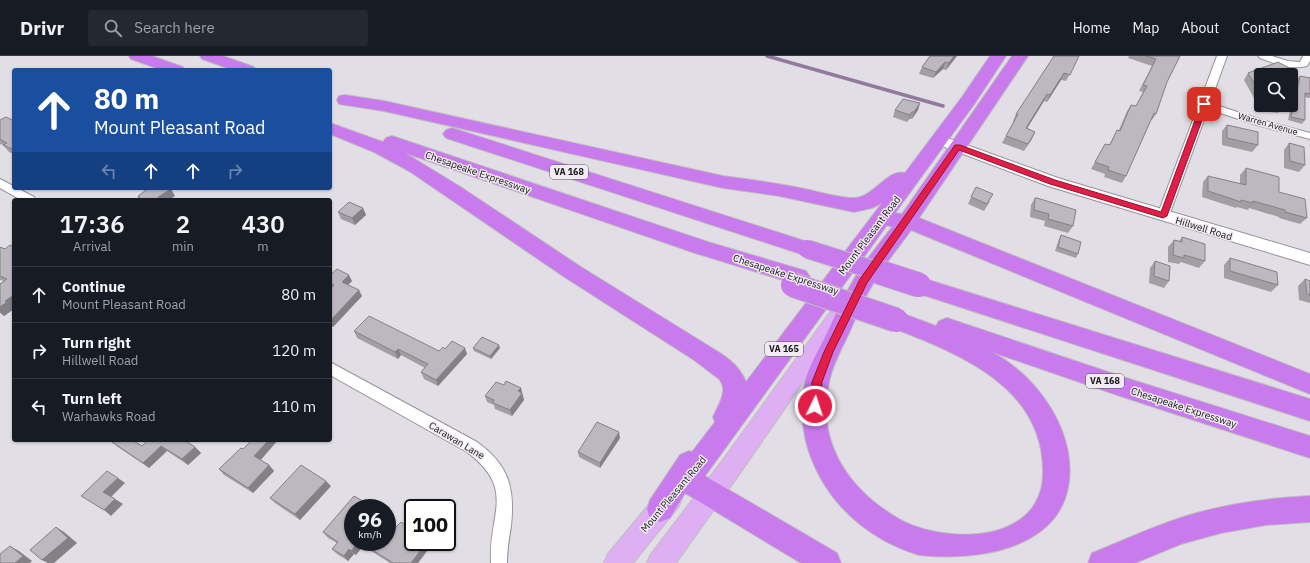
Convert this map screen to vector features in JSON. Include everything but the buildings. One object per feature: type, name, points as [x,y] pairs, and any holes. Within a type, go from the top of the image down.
[{"type":"highway","points":[[137,56],[171,68]]},
{"type":"highway","points":[[208,56],[242,68]]},
{"type":"highway","name":"Mount Pleasant Road","points":[[687,480],[939,140],[969,99],[981,78],[998,56]]},
{"type":"highway","name":"VA 165","points":[[863,282],[907,221],[1020,56]]},
{"type":"highway","points":[[338,98],[384,106],[723,182],[778,196],[881,218],[907,221],[1310,384]]},
{"type":"highway","name":"VA 168","points":[[338,98],[1310,410]]},
{"type":"highway","name":"Chesapeake Expressway","points":[[332,122],[702,248],[725,259],[796,281],[898,316],[1310,447]]},
{"type":"highway","points":[[332,129],[374,144],[404,160],[454,191],[543,252],[703,353],[729,373],[732,378],[735,391],[734,401],[726,416],[689,463],[660,509]]},
{"type":"highway","points":[[723,182],[779,190],[846,205],[865,203],[874,199],[897,181],[939,140]]},
{"type":"highway","points":[[863,282],[829,352],[817,382],[814,418],[817,441],[822,458],[830,472],[844,492],[865,513],[897,533],[919,541],[954,548],[978,548],[1012,539],[1025,533],[1047,512],[1055,495],[1058,472],[1055,447],[1047,425],[1013,379],[990,362],[898,316]]},
{"type":"highway","points":[[687,480],[827,563]]},
{"type":"highway","points":[[1102,563],[1192,527],[1243,515],[1288,509],[1310,508]]},
{"type":"main road","name":"VA 165","points":[[660,563],[712,496],[756,430],[863,282]]},
{"type":"main road","name":"Mount Pleasant Road","points":[[617,563],[660,509],[687,480]]},
{"type":"street","points":[[1163,216],[1222,56]]},
{"type":"street","points":[[1263,56],[1288,64],[1300,65],[1304,64],[1308,56]]},
{"type":"street","name":"Warren Avenue","points":[[1204,104],[1261,123],[1310,136]]},
{"type":"street","name":"Hillwell Road","points":[[939,140],[1052,182],[1310,259]]},
{"type":"street","points":[[0,183],[12,190]]},
{"type":"street","points":[[12,190],[26,198]]},
{"type":"street","name":"Carawan Lane","points":[[332,369],[472,447],[490,461],[497,469],[506,498],[500,543],[500,563]]},
{"type":"waterway","points":[[767,56],[943,106]]},
{"type":"route","points":[[815,406],[817,382],[829,352],[863,282],[958,147],[1052,182],[1163,216],[1204,104]]}]
